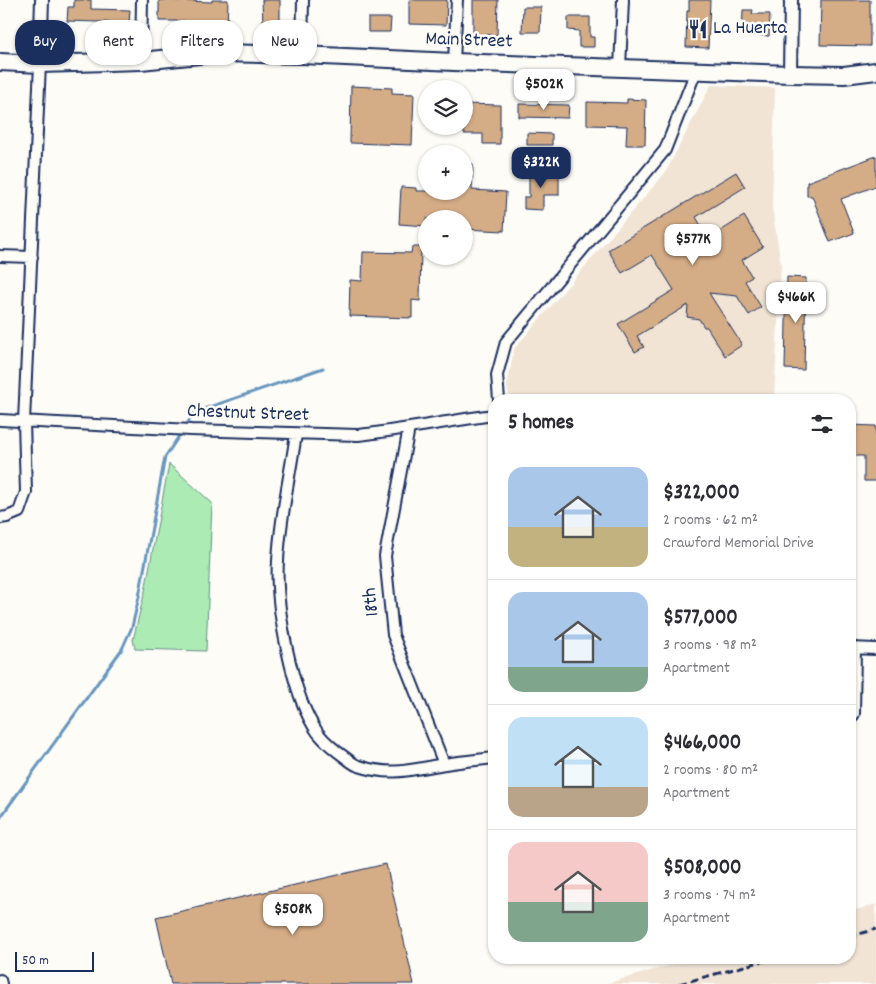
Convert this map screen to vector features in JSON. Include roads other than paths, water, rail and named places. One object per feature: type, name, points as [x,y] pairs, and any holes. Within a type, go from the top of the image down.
[{"type":"main road","name":"Main Street","points":[[152,60],[218,53],[253,54]]},
{"type":"main road","name":"Main Street","points":[[317,56],[790,74],[844,75],[876,71]]},
{"type":"main road","name":"Main Street","points":[[0,62],[15,63]]},
{"type":"street","points":[[41,20],[42,0]]},
{"type":"street","points":[[142,0],[142,20]]},
{"type":"street","points":[[303,0],[303,20]]},
{"type":"street","points":[[454,62],[457,0]]},
{"type":"street","points":[[620,68],[623,0]]},
{"type":"street","points":[[790,74],[791,0]]},
{"type":"street","points":[[0,518],[19,512],[26,492],[24,421],[40,65]]},
{"type":"street","points":[[499,394],[497,375],[506,342],[665,150],[696,70]]},
{"type":"street","points":[[0,256],[32,257]]},
{"type":"street","name":"Chestnut Street","points":[[0,420],[191,430],[358,435],[488,416]]},
{"type":"street","name":"18th","points":[[409,428],[385,556],[393,635],[444,764]]},
{"type":"street","points":[[296,434],[280,536],[278,589],[287,651],[308,715],[318,733],[335,751],[357,766],[399,772],[488,759]]},
{"type":"street","points":[[856,648],[876,649]]},
{"type":"street","points":[[0,980],[1,984]]},
{"type":"waterway","points":[[0,818],[122,649],[132,627],[139,597],[165,457],[195,412],[323,368]]},
{"type":"railway","points":[[856,935],[876,929]]},
{"type":"railway","points":[[679,984],[752,964]]},
{"type":"place","name":"La Huerta","points":[[698,29]]}]
